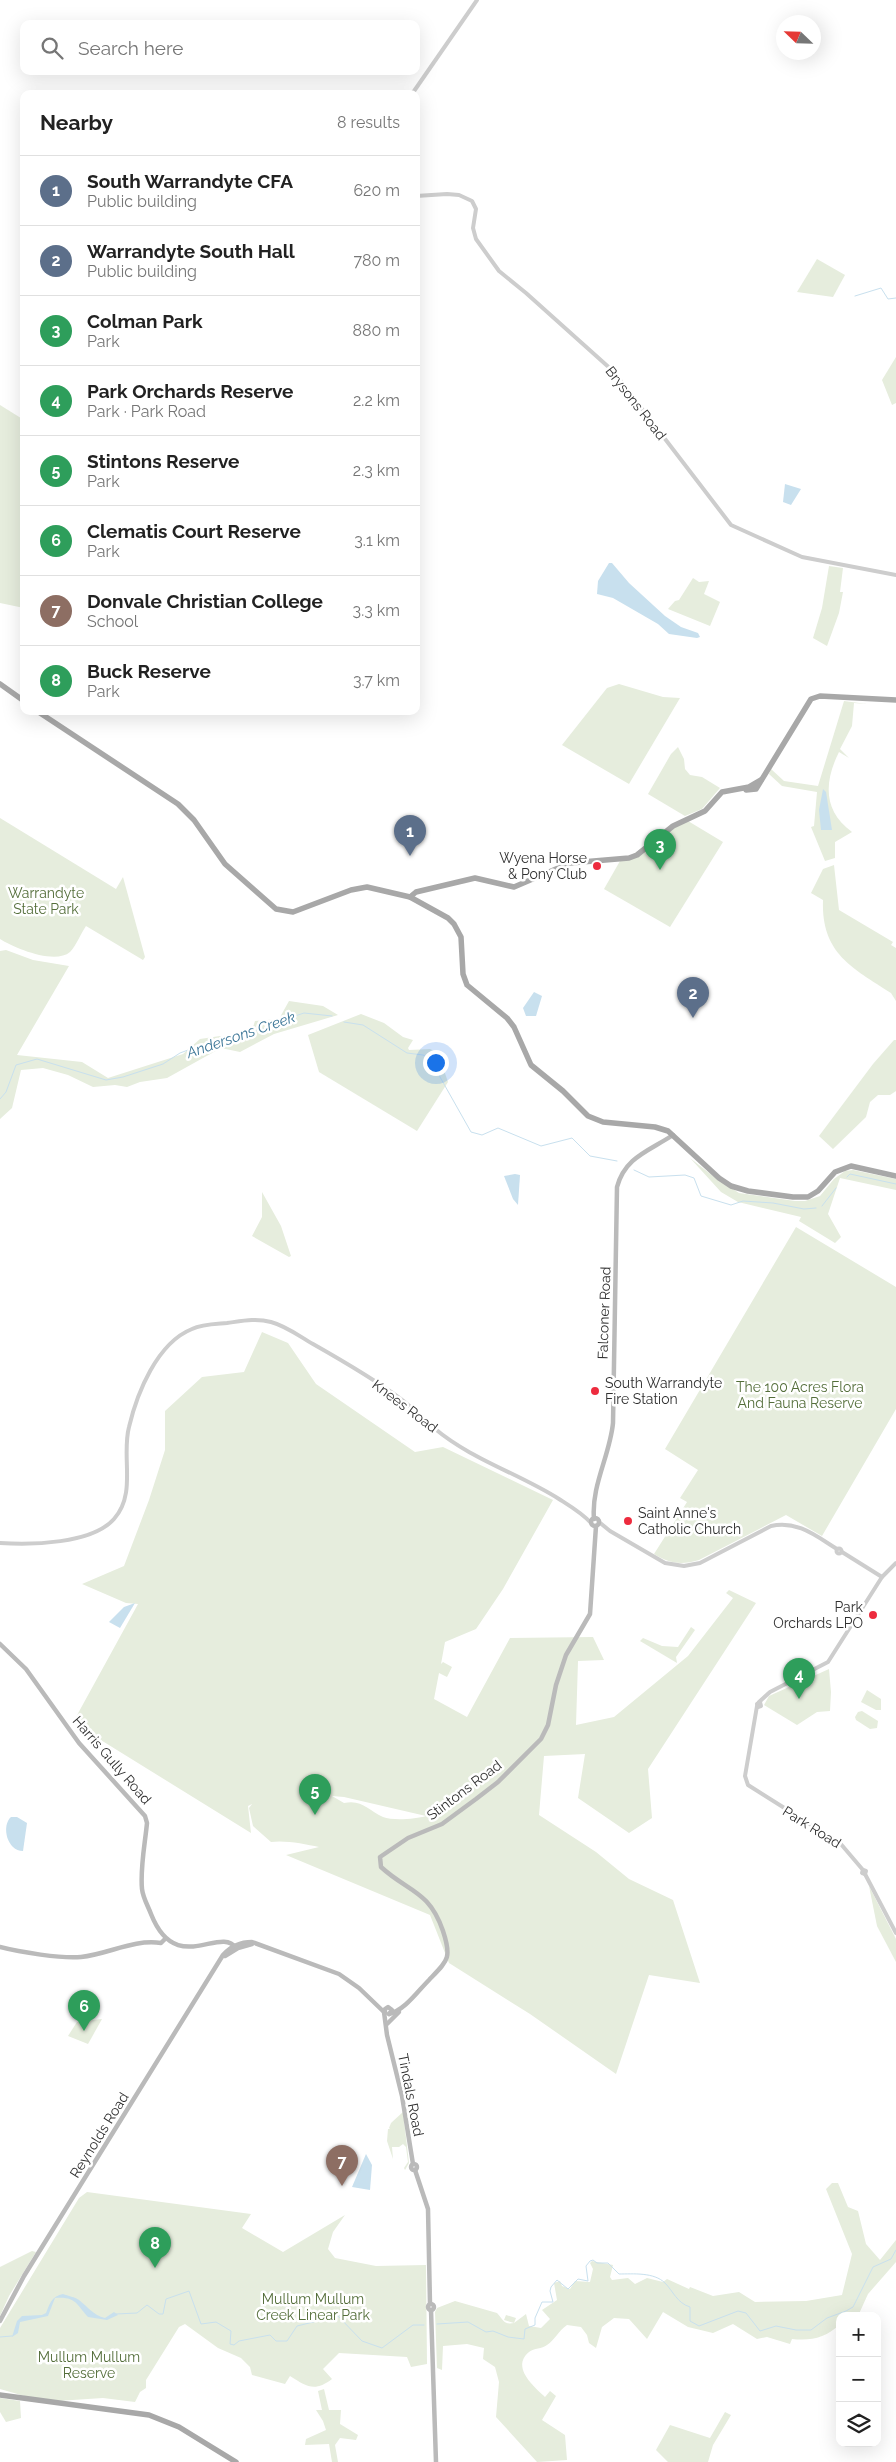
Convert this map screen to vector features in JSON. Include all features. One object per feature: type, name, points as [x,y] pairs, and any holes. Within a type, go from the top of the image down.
[{"type":"main road","points":[[0,684],[20,698]]},
{"type":"main road","points":[[413,898],[419,892],[479,878],[514,887],[570,864],[629,858],[637,855],[673,826],[705,811],[724,791],[753,787],[761,780],[812,698],[820,696],[896,700]]},
{"type":"main road","points":[[43,715],[178,804],[194,820],[225,864],[276,909],[285,913],[298,911],[362,888],[375,888],[413,898],[454,924],[461,936],[463,974],[467,985],[507,1018],[514,1027],[531,1065],[540,1074],[563,1091],[588,1116],[598,1120],[665,1130]]},
{"type":"main road","points":[[665,1130],[668,1139]]},
{"type":"main road","points":[[665,1130],[668,1139]]},
{"type":"main road","points":[[668,1139],[678,1142],[715,1175],[731,1186],[748,1191],[801,1198],[816,1193],[835,1172],[846,1167],[858,1167],[896,1176]]},
{"type":"main road","name":"Falconer Road","points":[[595,1523],[593,1512],[595,1500],[613,1423],[617,1187],[624,1170],[640,1152],[668,1139]]},
{"type":"main road","name":"Falconer Road","points":[[595,1500],[595,1523]]},
{"type":"main road","name":"Stintons Road","points":[[387,2013],[401,2009],[406,2004],[445,1964],[449,1951],[433,1907],[421,1895],[381,1867],[380,1857],[408,1838],[442,1824],[498,1782],[542,1738],[548,1725],[562,1666],[590,1614],[595,1523]]},
{"type":"main road","name":"Harris Gully Road","points":[[0,1644],[26,1669],[79,1744],[145,1816],[147,1823],[143,1892],[156,1925],[164,1938]]},
{"type":"main road","points":[[0,1947],[14,1951],[78,1958],[138,1942],[158,1942],[164,1938],[174,1944],[188,1947],[256,1944],[339,1974],[387,2013]]},
{"type":"main road","name":"Reynolds Road","points":[[0,2321],[24,2276],[219,1962],[232,1946]]},
{"type":"main road","name":"Reynolds Road","points":[[219,1962],[232,1946]]},
{"type":"main road","points":[[375,2003],[397,2008],[406,2004]]},
{"type":"main road","points":[[387,2013],[385,2009],[389,2007]]},
{"type":"main road","points":[[386,2027],[401,2009]]},
{"type":"main road","name":"Tindals Road","points":[[387,2013],[386,2027],[402,2096],[413,2164],[417,2166],[415,2170],[428,2209],[430,2304],[434,2306],[431,2310],[431,2324],[436,2462]]},
{"type":"main road","points":[[2,2394],[149,2415],[179,2427],[236,2462]]},
{"type":"street","points":[[415,90],[477,0]]},
{"type":"street","name":"Brysons Road","points":[[420,196],[459,195],[473,202],[476,209],[473,232],[482,249],[499,271],[613,371],[731,524],[802,557],[896,575]]},
{"type":"street","name":"Knees Road","points":[[0,1543],[36,1544],[82,1536],[99,1530],[113,1521],[126,1497],[127,1437],[142,1384],[172,1344],[194,1328],[256,1320],[281,1326],[395,1395],[460,1447],[488,1463],[530,1481],[610,1531]]},
{"type":"street","points":[[583,1514],[593,1512]]},
{"type":"street","name":"Knees Road","points":[[595,1523],[659,1560],[674,1566],[700,1563],[771,1526],[780,1524],[796,1526],[882,1577]]},
{"type":"street","name":"Park Road","points":[[896,1563],[882,1577],[828,1662],[774,1690],[764,1698],[755,1714],[746,1773],[746,1782],[754,1791],[840,1843],[864,1872],[896,1933]]},
{"type":"green space","points":[[817,259],[845,275],[833,297],[797,292]]},
{"type":"green space","points":[[896,357],[896,403],[892,405],[882,380]]},
{"type":"green space","points":[[0,405],[20,418],[20,607],[0,603]]},
{"type":"green space","points":[[829,566],[843,568],[840,592],[843,592],[839,613],[827,646],[813,638],[822,608]]},
{"type":"green space","points":[[693,578],[699,582],[709,581],[704,594],[720,602],[710,626],[668,609],[675,601],[679,600]]},
{"type":"green space","points":[[619,684],[663,697],[680,698],[629,784],[562,745],[607,688]]},
{"type":"green space","points":[[844,701],[867,704],[854,703],[852,726],[840,749],[849,758],[839,752],[834,763],[829,785],[831,805],[842,824],[852,832],[835,842],[835,858],[825,861],[811,827],[814,826],[817,792],[782,786],[769,774],[771,769],[784,781],[818,786]]},
{"type":"green space","points":[[678,747],[684,759],[685,769],[690,775],[702,777],[720,788],[702,809],[685,816],[648,794],[671,754]]},
{"type":"green space","name":"Warrandyte State Park","points":[[0,818],[116,889],[123,877],[145,957],[143,960],[86,926],[70,952],[63,956],[55,957],[35,954],[0,939]]},
{"type":"green space","points":[[688,821],[723,842],[670,927],[604,889],[620,861],[625,860],[673,826]]},
{"type":"green space","points":[[834,865],[839,910],[893,942],[891,945],[896,948],[896,1001],[891,993],[852,967],[834,947],[827,934],[823,900],[811,893],[823,869]]},
{"type":"green space","points":[[6,950],[33,960],[69,966],[17,1055],[82,1062],[108,1078],[183,1054],[200,1039],[220,1036],[235,1040],[252,1030],[255,1021],[279,1019],[289,1001],[323,1006],[338,1015],[274,1034],[240,1052],[221,1048],[167,1078],[140,1082],[127,1087],[115,1085],[93,1087],[68,1075],[43,1068],[21,1070],[12,1108],[0,1119],[0,951]]},
{"type":"green space","points":[[361,1014],[384,1023],[403,1037],[413,1040],[408,1048],[409,1050],[430,1049],[438,1053],[448,1082],[417,1131],[319,1072],[308,1035]]},
{"type":"green space","points":[[896,1040],[896,1091],[890,1095],[878,1095],[870,1102],[866,1117],[833,1149],[819,1136],[873,1064]]},
{"type":"green space","points":[[690,1158],[739,1193],[805,1201],[820,1196],[834,1179],[845,1171],[853,1170],[896,1179],[896,1190],[840,1178],[828,1214],[841,1237],[835,1243],[799,1221],[801,1217],[738,1202],[721,1192]]},
{"type":"green space","points":[[262,1192],[281,1226],[291,1256],[289,1257],[252,1236],[262,1217]]},
{"type":"green space","name":"The 100 Acres Flora And Fauna Reserve","points":[[796,1227],[896,1287],[896,1409],[822,1536],[786,1515],[699,1560],[682,1563],[665,1560],[654,1554],[687,1502],[680,1498],[698,1470],[665,1449]]},
{"type":"green space","points":[[262,1332],[288,1343],[316,1384],[415,1452],[443,1447],[553,1500],[503,1589],[476,1629],[445,1642],[441,1664],[443,1662],[452,1667],[447,1677],[439,1673],[434,1699],[467,1717],[510,1638],[593,1637],[604,1660],[578,1661],[576,1725],[614,1717],[688,1656],[733,1598],[726,1593],[729,1590],[756,1603],[648,1769],[652,1818],[629,1833],[578,1798],[585,1754],[544,1756],[539,1815],[596,1852],[629,1879],[673,1900],[700,1983],[649,1975],[616,2074],[530,2014],[449,1963],[430,1915],[286,1855],[319,1847],[289,1842],[271,1842],[253,1826],[249,1808],[252,1804],[248,1806],[251,1833],[83,1729],[76,1717],[138,1604],[126,1603],[82,1584],[124,1566],[149,1500],[165,1450],[165,1411],[202,1377],[244,1372]],"holes":[[[332,1796],[344,1797],[426,1816],[404,1819],[387,1818],[365,1806],[350,1802],[344,1803]]]},
{"type":"green space","points":[[691,1627],[695,1630],[676,1657],[677,1663],[640,1641],[643,1638],[662,1646],[678,1647]]},
{"type":"green space","points":[[829,1669],[830,1711],[817,1712],[797,1725],[764,1705],[769,1696]]},
{"type":"green space","points":[[867,1690],[881,1699],[881,1710],[876,1710],[861,1702]]},
{"type":"green space","points":[[862,1711],[878,1721],[877,1728],[870,1729],[856,1720],[855,1717],[858,1712]]},
{"type":"green space","points":[[869,1886],[896,1939],[896,1962],[877,1926]]},
{"type":"green space","points":[[102,2019],[88,2044],[68,2036],[77,2022]]},
{"type":"green space","points":[[403,2112],[409,2163],[405,2170],[404,2168],[408,2162],[406,2147],[403,2144],[399,2147],[392,2147],[393,2159],[387,2141],[388,2129],[390,2129],[391,2123]]},
{"type":"green space","points":[[832,2183],[838,2183],[848,2207],[858,2211],[866,2244],[880,2260],[896,2240],[896,2262],[868,2294],[860,2312],[836,2312],[836,2328],[818,2338],[792,2339],[790,2344],[767,2337],[757,2339],[733,2324],[713,2333],[688,2327],[663,2312],[647,2339],[629,2319],[614,2318],[602,2327],[596,2348],[589,2343],[587,2335],[581,2327],[567,2325],[547,2345],[529,2352],[522,2364],[526,2376],[540,2393],[545,2397],[550,2391],[556,2396],[542,2420],[565,2435],[567,2460],[537,2462],[496,2417],[499,2382],[495,2367],[483,2359],[484,2348],[467,2344],[443,2346],[442,2370],[437,2368],[435,2312],[437,2308],[455,2301],[497,2313],[505,2322],[514,2323],[526,2314],[529,2326],[541,2328],[550,2319],[542,2310],[557,2300],[554,2283],[560,2281],[562,2286],[570,2289],[575,2281],[590,2282],[593,2269],[590,2263],[592,2261],[613,2265],[610,2277],[612,2280],[628,2278],[635,2284],[647,2278],[663,2282],[667,2279],[689,2289],[690,2287],[713,2296],[739,2292],[755,2302],[806,2301],[842,2295],[852,2254],[826,2189]]},
{"type":"green space","points":[[87,2192],[251,2214],[242,2228],[283,2252],[345,2215],[333,2232],[328,2249],[335,2258],[376,2266],[426,2265],[427,2364],[411,2367],[407,2357],[339,2353],[323,2369],[332,2379],[321,2386],[306,2385],[290,2376],[285,2384],[252,2375],[250,2367],[241,2358],[218,2348],[185,2324],[179,2327],[146,2380],[146,2388],[140,2392],[135,2402],[103,2398],[57,2401],[28,2397],[0,2389],[0,2328],[79,2198]]},
{"type":"green space","points":[[32,2251],[36,2252],[9,2296],[0,2316],[0,2267]]},
{"type":"green space","points":[[506,2315],[516,2318],[514,2323],[504,2320]]},
{"type":"green space","points":[[324,2389],[329,2410],[341,2410],[340,2424],[358,2435],[356,2440],[340,2438],[335,2445],[338,2462],[332,2462],[329,2444],[305,2445],[306,2439],[326,2430],[316,2410],[322,2410],[318,2391]]},
{"type":"green space","points":[[0,2398],[20,2401],[21,2418],[6,2422],[0,2412]]},
{"type":"green space","points":[[725,2412],[731,2415],[713,2445],[708,2462],[668,2462],[656,2450],[670,2425],[710,2438]]},
{"type":"water","points":[[785,484],[801,489],[791,505],[783,502]]},
{"type":"water","points":[[609,563],[612,563],[629,583],[665,616],[681,627],[698,633],[700,637],[669,634],[658,624],[613,598],[597,594],[598,581]]},
{"type":"water","points":[[823,789],[826,792],[832,830],[821,830],[819,810]]},
{"type":"water","points":[[534,992],[542,996],[536,1016],[526,1016],[523,1008]]},
{"type":"water","points":[[520,1175],[518,1205],[513,1199],[504,1176]]},
{"type":"water","points":[[135,1603],[120,1628],[109,1622],[124,1607]]},
{"type":"water","points":[[11,1817],[17,1817],[27,1823],[23,1851],[13,1847],[7,1837],[6,1826]]},
{"type":"water","points":[[366,2154],[372,2165],[370,2190],[352,2187]]},
{"type":"water","points":[[63,2294],[77,2299],[101,2317],[105,2318],[114,2312],[118,2315],[107,2320],[88,2317],[72,2300],[55,2298],[48,2316],[20,2322],[18,2333],[12,2337],[17,2321],[22,2316],[46,2313],[54,2298]]},
{"type":"waterway","points":[[855,296],[881,288],[888,299],[896,298]]},
{"type":"waterway","name":"Andersons Creek","points":[[0,1099],[6,1092],[16,1065],[37,1059],[106,1080],[123,1077],[163,1064],[180,1053],[196,1047],[212,1046],[243,1034],[275,1026],[289,1018],[304,1013],[332,1016]]},
{"type":"waterway","name":"Andersons Creek","points":[[344,1022],[363,1025],[407,1053],[423,1055],[434,1060],[440,1077],[471,1132],[482,1135],[498,1128],[541,1146],[572,1138],[590,1156],[617,1161]]},
{"type":"waterway","name":"Andersons Creek","points":[[634,1170],[649,1177],[685,1175],[694,1178],[701,1196],[731,1205],[743,1201],[773,1203],[804,1209],[816,1208]]},
{"type":"waterway","name":"Andersons Creek","points":[[847,1177],[850,1174],[896,1184]]},
{"type":"waterway","name":"Andersons Creek","points":[[822,1206],[836,1188]]},
{"type":"waterway","points":[[437,2324],[468,2322],[486,2332],[493,2331],[508,2337],[524,2339],[525,2329],[535,2325],[535,2318],[542,2302],[553,2302],[550,2291],[557,2280],[568,2289],[578,2279],[588,2281],[586,2266],[593,2260],[597,2263],[608,2263],[619,2274],[643,2274],[660,2279],[668,2286],[678,2300],[690,2307],[690,2321],[699,2326],[738,2311],[746,2313],[760,2331],[776,2326],[796,2330],[811,2330],[827,2318],[853,2307],[873,2267],[891,2259],[896,2250]]},
{"type":"waterway","points":[[116,2314],[137,2313],[147,2305],[159,2314],[163,2314],[166,2299],[189,2291],[201,2324],[216,2322],[231,2331],[230,2344],[234,2345],[239,2341],[270,2335],[276,2341],[287,2341],[297,2326],[338,2316],[362,2341],[382,2348],[413,2325],[424,2325]]},
{"type":"waterway","points":[[0,2337],[12,2336]]},
{"type":"place","name":"South Warrandyte CFA","points":[[410,856]]},
{"type":"place","name":"Wyena Horse & Pony Club","points":[[597,866]]},
{"type":"place","name":"Colman Park","points":[[660,870]]},
{"type":"place","name":"Warrandyte South Hall","points":[[693,1018]]},
{"type":"place","name":"South Warrandyte Fire Station","points":[[595,1391]]},
{"type":"place","name":"Saint Anne's Catholic Church","points":[[628,1521]]},
{"type":"place","name":"Park Orchards LPO","points":[[873,1615]]},
{"type":"place","name":"Park Orchards Reserve","points":[[799,1699]]},
{"type":"place","name":"Stintons Reserve","points":[[315,1815]]},
{"type":"place","name":"Clematis Court Reserve","points":[[84,2031]]},
{"type":"place","name":"Donvale Christian College","points":[[342,2186]]},
{"type":"place","name":"Buck Reserve","points":[[155,2268]]},
{"type":"park label","name":"Mullum Mullum Creek Linear Park","points":[[313,2308]]},
{"type":"park label","name":"Mullum Mullum Reserve","points":[[89,2366]]}]
